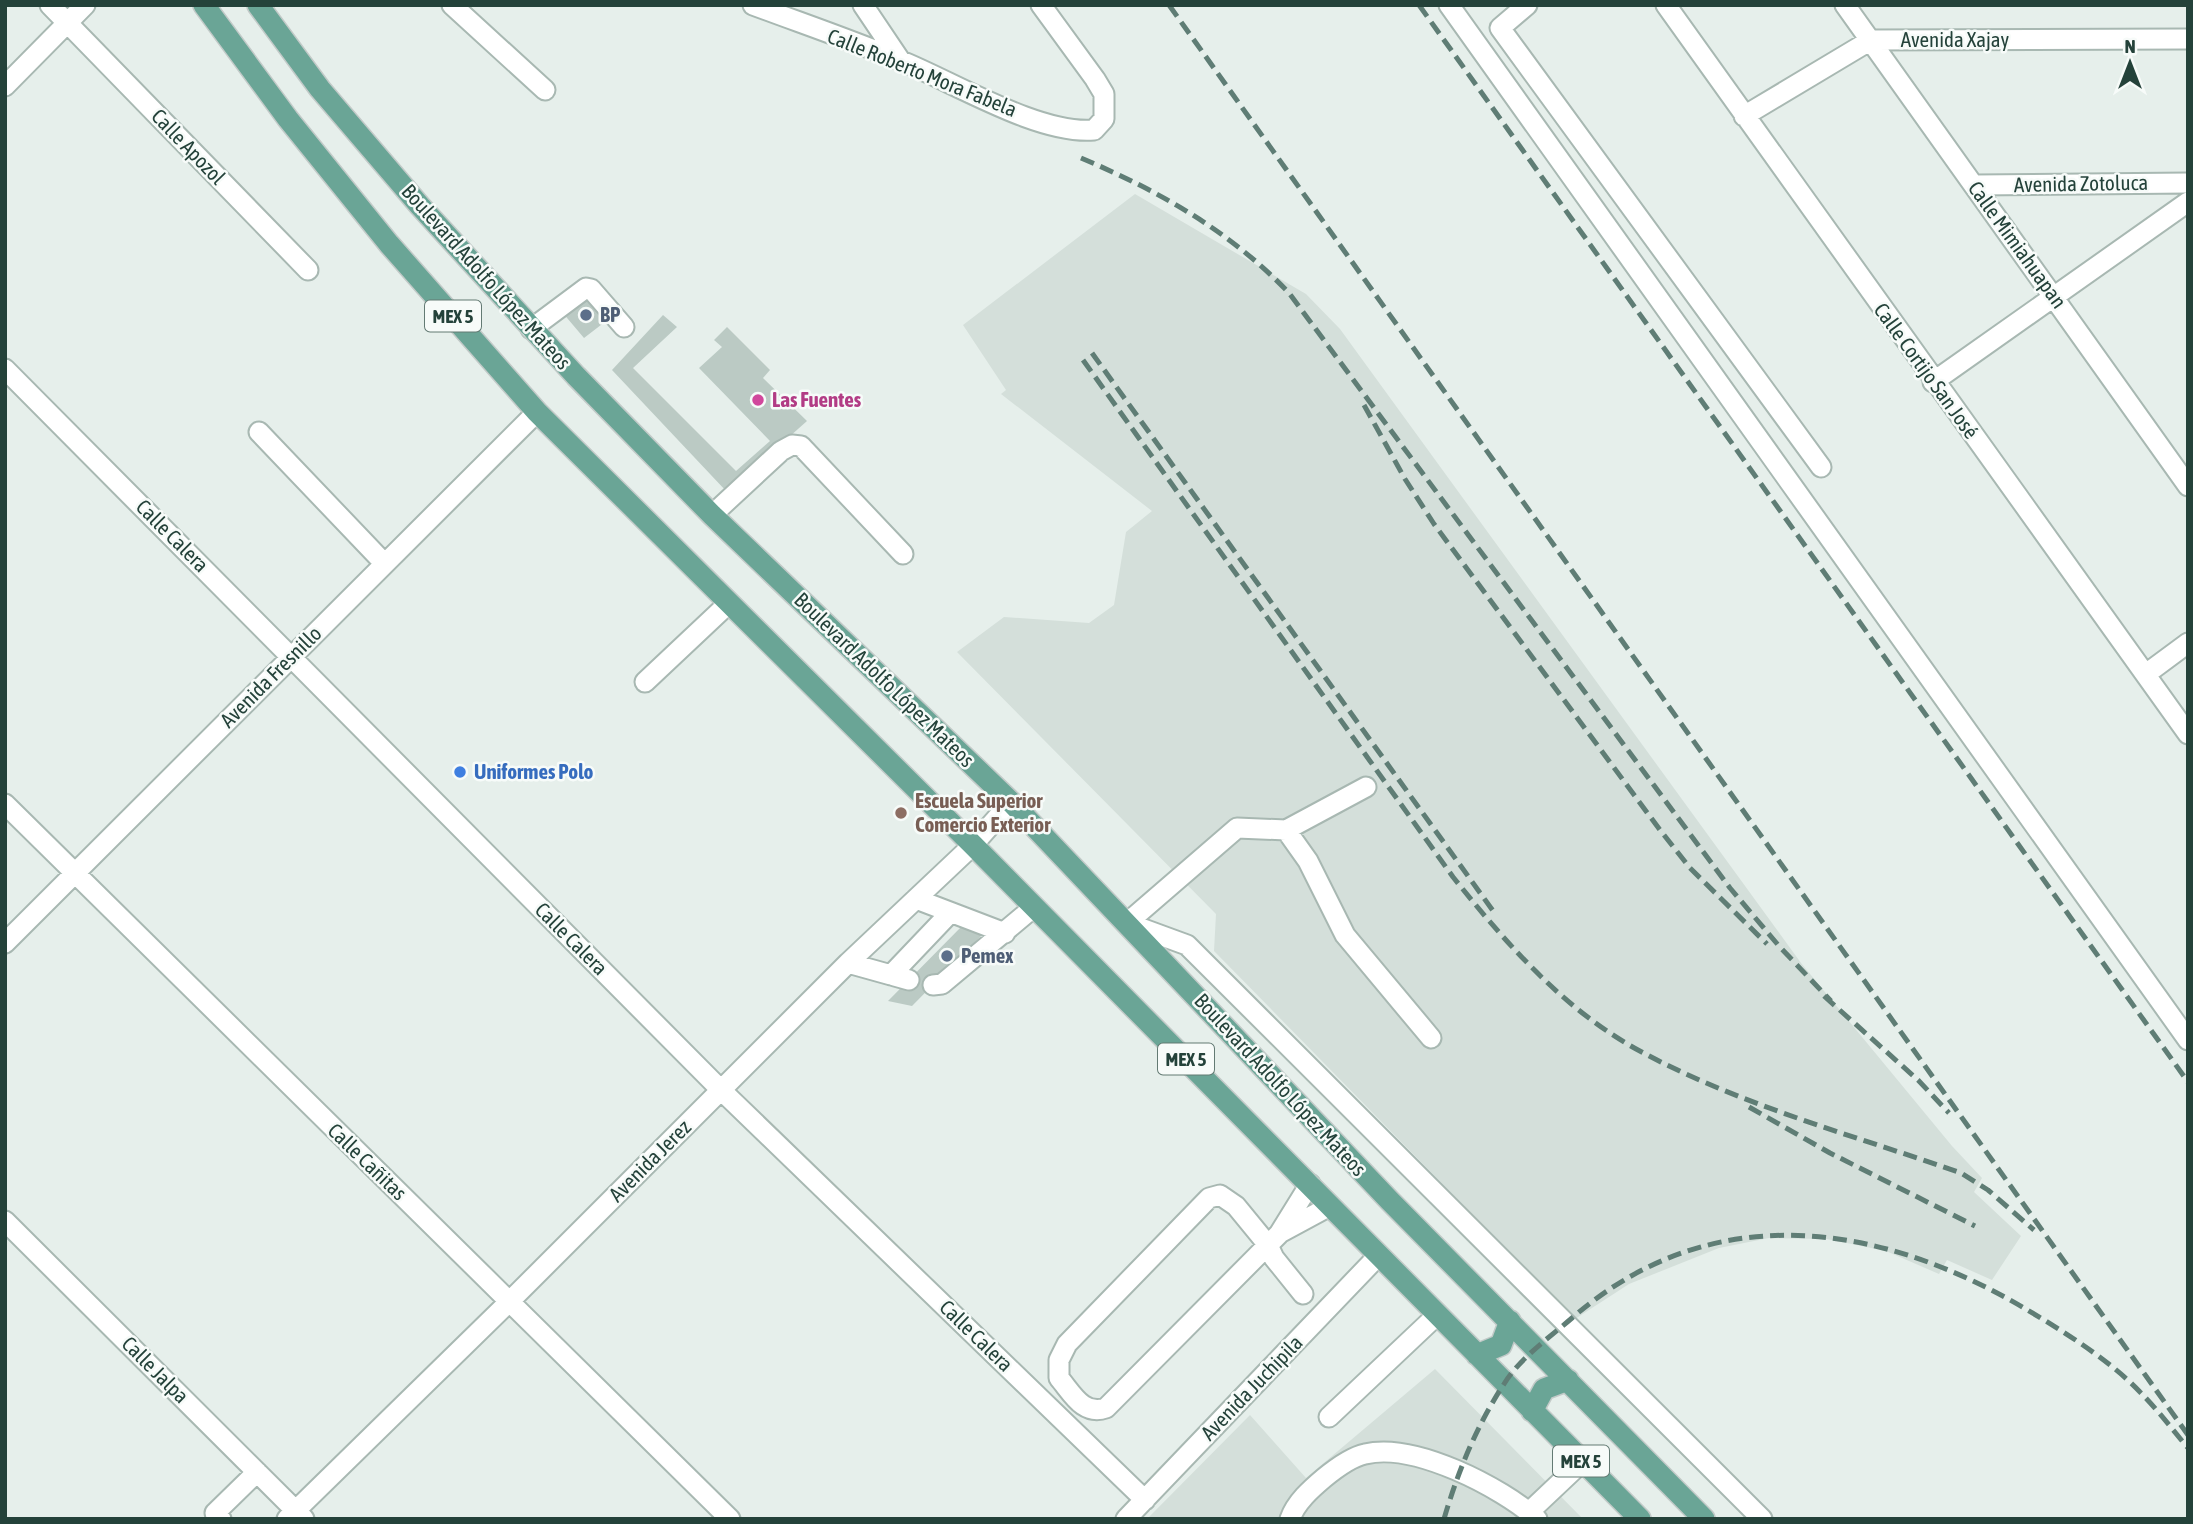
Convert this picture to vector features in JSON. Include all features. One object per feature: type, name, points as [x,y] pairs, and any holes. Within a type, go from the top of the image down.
[{"type":"main road","name":"MEX 5","points":[[204,5],[288,119],[389,244],[537,412],[973,845],[1640,1519]]},
{"type":"main road","name":"Boulevard Adolfo López Mateos","points":[[258,5],[320,89],[531,329],[712,515],[1012,802],[1390,1201],[1704,1519]]},
{"type":"main road","points":[[1477,1355],[1501,1345],[1510,1321]]},
{"type":"main road","points":[[1532,1411],[1544,1389],[1568,1380]]},
{"type":"street","name":"Calle Apozol","points":[[50,5],[308,271]]},
{"type":"street","points":[[5,86],[85,5]]},
{"type":"street","points":[[452,5],[545,90]]},
{"type":"street","name":"Calle Roberto Mora Fabela","points":[[753,5],[900,60],[1021,114],[1075,132],[1094,130],[1104,119],[1104,94],[1041,5]]},
{"type":"street","points":[[863,5],[900,60]]},
{"type":"street","points":[[1448,5],[2188,1040]]},
{"type":"street","points":[[1527,5],[1500,28],[1821,467]]},
{"type":"street","name":"Calle Cortijo San José","points":[[1666,5],[1933,382],[2188,734]]},
{"type":"street","name":"Calle Mimiahuapan","points":[[1845,5],[2188,486]]},
{"type":"street","name":"Avenida Xajay","points":[[1744,116],[1871,40],[2188,39]]},
{"type":"street","name":"Avenida Zotoluca","points":[[1975,185],[2188,183]]},
{"type":"street","points":[[1933,382],[2188,202]]},
{"type":"street","points":[[531,329],[586,288],[591,289],[624,327]]},
{"type":"street","name":"Calle Calera","points":[[5,369],[720,1090],[1145,1500]]},
{"type":"street","name":"Avenida Fresnillo","points":[[5,943],[537,412]]},
{"type":"street","points":[[259,432],[384,563]]},
{"type":"street","points":[[712,515],[781,450],[792,445],[801,446],[903,554]]},
{"type":"street","points":[[645,682],[729,603]]},
{"type":"street","points":[[2146,674],[2188,643]]},
{"type":"street","points":[[1366,787],[1286,830],[1237,828],[1127,923],[1187,945],[1762,1519]]},
{"type":"street","name":"Avenida Jerez","points":[[295,1516],[848,963],[973,845],[1012,802]]},
{"type":"street","name":"Calle Cañitas","points":[[5,804],[730,1519]]},
{"type":"street","points":[[1286,830],[1308,861],[1345,935],[1431,1038]]},
{"type":"street","points":[[916,899],[1005,933]]},
{"type":"street","points":[[933,985],[942,984],[1034,907]]},
{"type":"street","points":[[848,963],[900,978],[950,913]]},
{"type":"street","points":[[1303,1294],[1274,1258],[1274,1240],[1220,1195],[1209,1198],[1067,1344],[1059,1360],[1059,1378],[1085,1407],[1091,1410],[1106,1408],[1274,1240],[1310,1184]]},
{"type":"street","points":[[1274,1240],[1330,1206]]},
{"type":"street","name":"Calle Jalpa","points":[[5,1221],[257,1472],[295,1516]]},
{"type":"street","name":"Avenida Juchipila","points":[[1126,1519],[1378,1256]]},
{"type":"street","points":[[1329,1417],[1437,1315]]},
{"type":"street","points":[[1290,1519],[1302,1498],[1330,1473],[1364,1454],[1379,1452],[1438,1464],[1483,1483],[1533,1515],[1582,1462]]},
{"type":"street","points":[[221,1519],[215,1513],[257,1472]]},
{"type":"shaded area","points":[[1135,194],[1306,294],[1340,329],[1801,963],[1952,1146],[1982,1178],[1974,1192],[2021,1236],[1992,1280],[1947,1260],[1939,1274],[1886,1251],[1827,1239],[1769,1238],[1719,1248],[1629,1284],[1575,1319],[1214,951],[1216,914],[957,652],[1004,617],[1089,623],[1114,605],[1126,532],[1152,511],[1001,394],[1006,390],[963,325]]},
{"type":"shaded area","points":[[1435,1369],[1583,1519],[1147,1519],[1250,1415],[1306,1478]]},
{"type":"building","name":"BP","points":[[588,291],[610,318],[584,338],[562,312]]},
{"type":"building","name":"Las Fuentes","points":[[663,315],[677,327],[633,368],[736,471],[770,441],[699,368],[722,347],[714,340],[727,327],[770,370],[763,378],[807,421],[727,492],[612,370]]},
{"type":"building","name":"Pemex","points":[[963,925],[986,931],[912,1006],[888,1001]]},
{"type":"railway","points":[[1169,5],[2188,1435]]},
{"type":"railway","points":[[1419,5],[2188,1082]]},
{"type":"railway","points":[[1081,158],[1138,184],[1192,215],[1243,250],[1289,293],[1730,888],[1779,946],[1831,1001]]},
{"type":"railway","points":[[1092,353],[1496,915]]},
{"type":"railway","points":[[1083,360],[1453,877],[1493,926],[1537,973],[1585,1015],[1638,1050],[1676,1070],[1797,1118],[1961,1173],[1988,1190],[2034,1230]]},
{"type":"railway","points":[[1364,405],[1405,479],[1434,524],[1660,830],[1690,868],[1767,944]]},
{"type":"railway","points":[[1824,996],[1918,1080],[1949,1113]]},
{"type":"railway","points":[[1749,1107],[1830,1153],[1975,1226]]},
{"type":"railway","points":[[1444,1519],[1455,1483],[1485,1416],[1511,1374],[1527,1357],[1572,1318],[1625,1280],[1680,1254],[1737,1239],[1794,1235],[1852,1241],[1910,1256],[1968,1279],[2038,1316],[2100,1357],[2140,1392],[2188,1448]]},
{"type":"place","name":"BP","points":[[586,315]]},
{"type":"place","name":"Las Fuentes","points":[[758,400]]},
{"type":"place","name":"Uniformes Polo","points":[[460,772]]},
{"type":"place","name":"Escuela Superior Comercio Exterior","points":[[901,813]]},
{"type":"place","name":"Pemex","points":[[947,956]]}]
